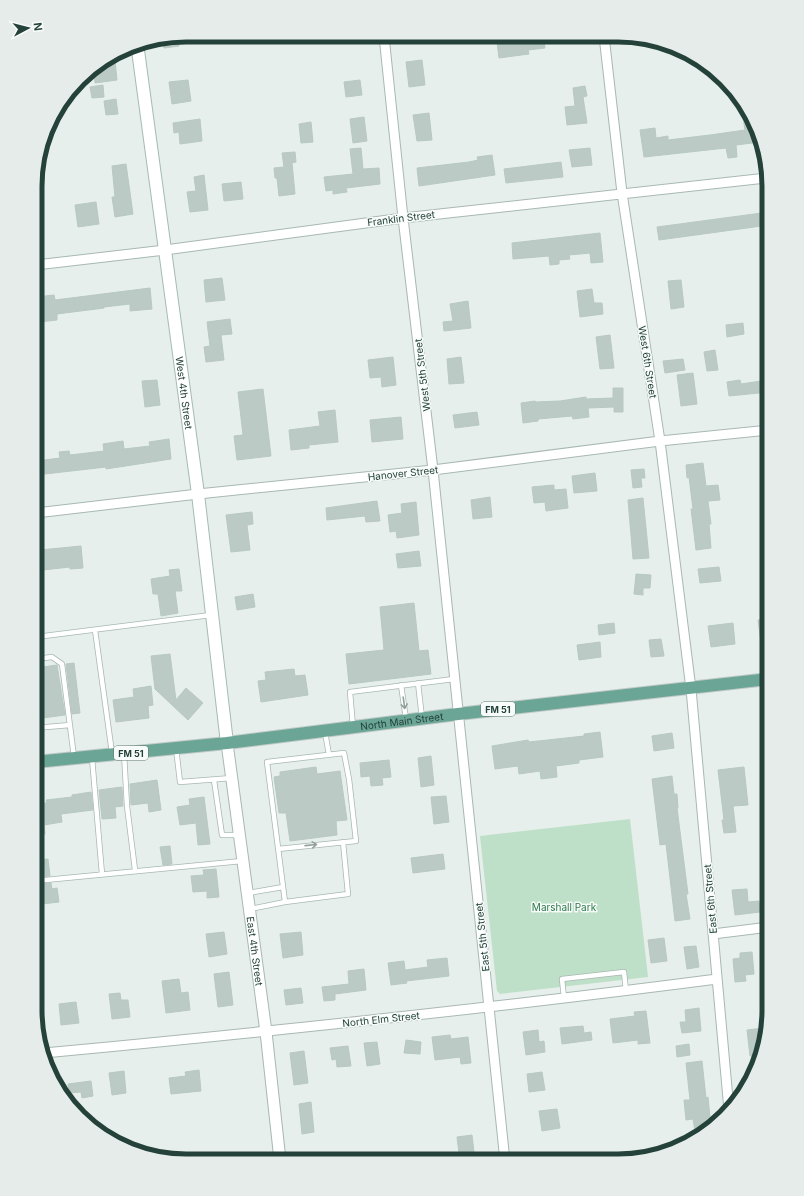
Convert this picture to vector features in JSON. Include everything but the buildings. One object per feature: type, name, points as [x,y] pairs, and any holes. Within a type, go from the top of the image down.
[{"type":"main road","name":"West 4th Street","points":[[138,51],[198,494],[227,743]]},
{"type":"main road","name":"North Main Street","points":[[42,761],[227,743],[422,718],[762,681]]},
{"type":"street","name":"West 5th Street","points":[[385,42],[403,218],[433,470],[458,714]]},
{"type":"street","name":"West 6th Street","points":[[605,42],[622,193],[660,441],[691,689]]},
{"type":"street","name":"Franklin Street","points":[[42,264],[164,250],[403,218],[762,179]]},
{"type":"street","name":"Hanover Street","points":[[42,512],[198,494],[433,470],[660,441],[762,431]]},
{"type":"street","name":"East 6th Street","points":[[691,689],[728,1102]]},
{"type":"street","name":"East 5th Street","points":[[458,714],[504,1154]]},
{"type":"street","name":"East 4th Street","points":[[227,743],[266,1032],[279,1154]]},
{"type":"street","points":[[713,934],[762,928]]},
{"type":"street","name":"North Elm Street","points":[[49,1053],[266,1032],[490,1008],[717,979]]},
{"type":"lane","points":[[42,636],[212,615]]},
{"type":"lane","points":[[95,630],[127,806],[135,870]]},
{"type":"lane","points":[[42,658],[52,657],[62,664],[74,758]]},
{"type":"lane","points":[[353,727],[350,692],[454,679]]},
{"type":"lane","points":[[418,683],[422,718]]},
{"type":"lane","points":[[401,686],[406,720]]},
{"type":"lane","points":[[42,727],[70,725]]},
{"type":"lane","points":[[325,731],[329,755]]},
{"type":"lane","points":[[176,748],[180,782],[232,778]]},
{"type":"lane","points":[[278,849],[356,840],[349,779],[344,753],[267,762],[278,849],[285,902]]},
{"type":"lane","points":[[92,756],[102,874]]},
{"type":"lane","points":[[214,780],[222,835],[239,835]]},
{"type":"lane","points":[[249,909],[285,902],[348,894],[343,842]]},
{"type":"lane","points":[[42,880],[242,860]]},
{"type":"lane","points":[[247,893],[283,887]]},
{"type":"lane","points":[[564,998],[562,979],[616,972],[624,972],[626,991]]},
{"type":"green space","name":"Marshall Park","points":[[630,819],[648,977],[500,994],[497,991],[480,836]]}]
